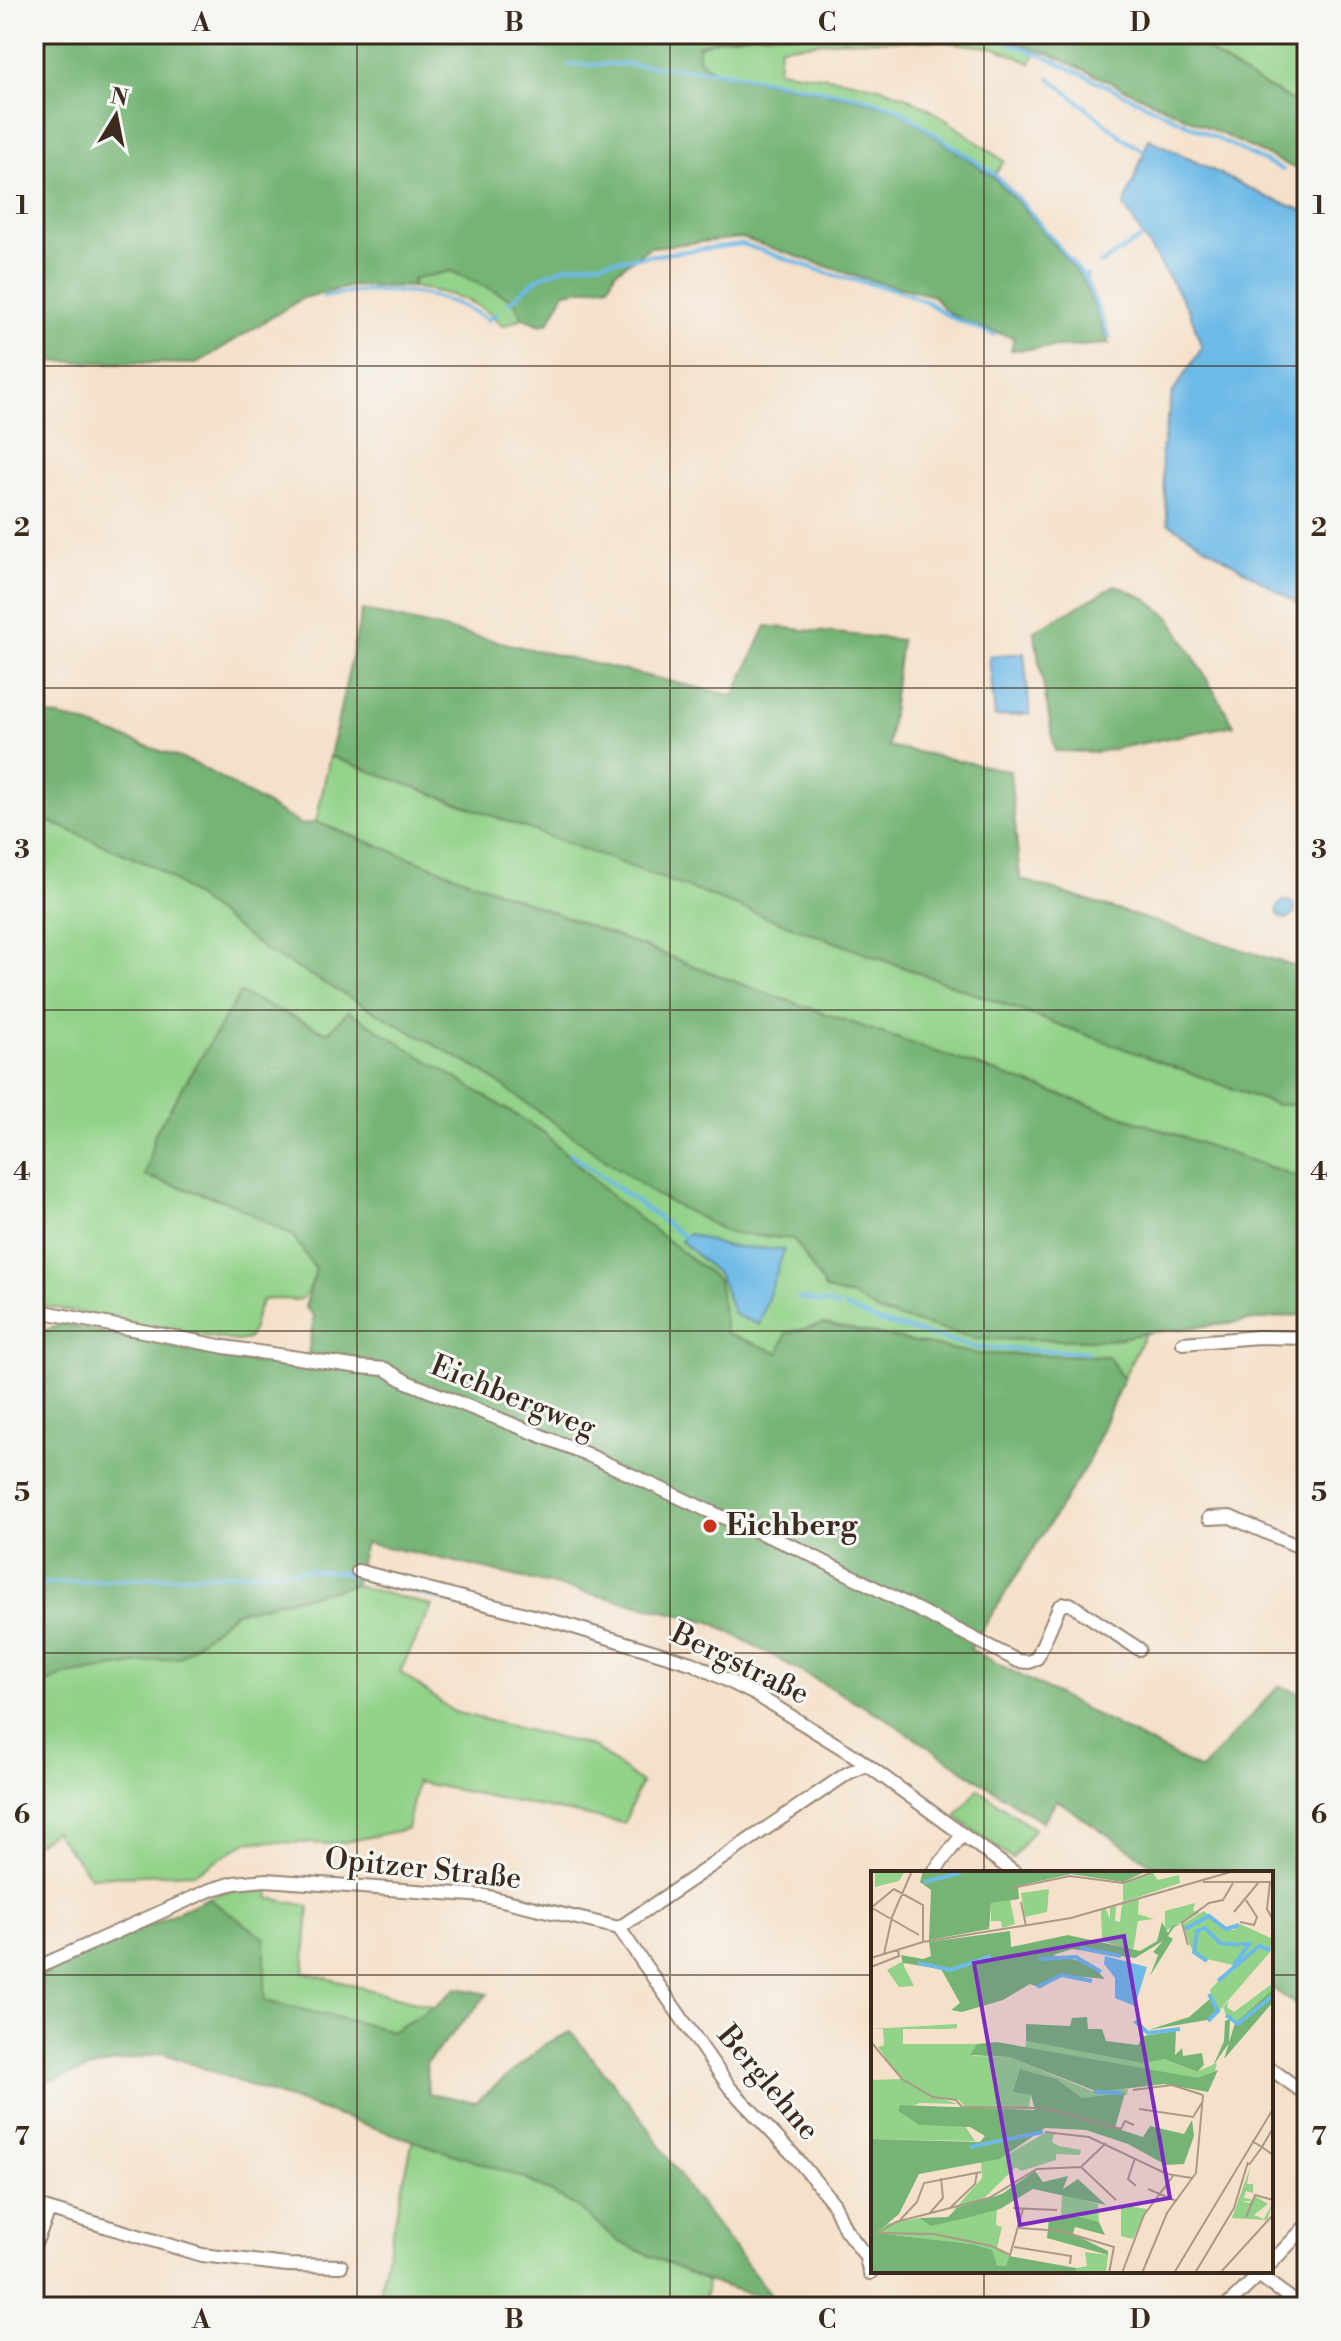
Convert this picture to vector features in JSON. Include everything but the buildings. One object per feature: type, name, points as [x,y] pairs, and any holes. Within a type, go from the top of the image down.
[{"type":"street","name":"Eichbergweg","points":[[34,1310],[225,1347],[385,1369],[407,1382],[584,1453],[799,1549],[1018,1661],[1029,1662],[1037,1658],[1059,1607],[1064,1604],[1070,1604],[1139,1649]]},
{"type":"street","points":[[1183,1343],[1258,1337],[1307,1338]]},
{"type":"street","points":[[1209,1518],[1230,1517],[1307,1550]]},
{"type":"street","name":"Bergstraße","points":[[358,1571],[564,1624],[694,1664],[778,1707],[867,1765],[1012,1871]]},
{"type":"street","points":[[619,1928],[848,1773],[867,1765]]},
{"type":"street","points":[[935,1871],[962,1835]]},
{"type":"street","name":"Opitzer Straße","points":[[34,1969],[210,1890],[234,1883],[266,1880],[485,1896],[619,1928]]},
{"type":"street","name":"Berglehne","points":[[619,1928],[730,2088],[798,2160],[834,2204],[845,2229],[865,2255],[870,2273]]},
{"type":"street","points":[[1273,2070],[1307,2095]]},
{"type":"street","points":[[34,2205],[202,2255],[287,2265],[341,2266]]},
{"type":"street","points":[[34,2246],[49,2211]]},
{"type":"street","points":[[1273,2261],[1307,2225]]},
{"type":"street","points":[[1226,2307],[1257,2273]]},
{"type":"street","points":[[1259,2273],[1302,2307]]},
{"type":"green space","points":[[34,34],[754,34],[718,39],[698,46],[698,59],[715,72],[860,99],[897,110],[993,177],[1024,209],[1082,278],[1109,344],[1011,350],[1014,338],[958,318],[940,305],[934,296],[858,277],[742,238],[650,247],[615,272],[609,285],[565,292],[549,322],[541,325],[523,318],[512,299],[451,271],[413,279],[412,287],[353,286],[303,298],[196,364],[34,361]]},
{"type":"green space","points":[[754,34],[996,34],[1020,41],[1036,50],[1031,63],[996,48],[938,41],[841,40],[780,47],[778,70],[866,84],[909,98],[937,114],[1004,161],[993,177],[897,110],[860,99],[715,72],[698,60],[698,47],[718,39]]},
{"type":"green space","points":[[996,34],[1190,34],[1231,66],[1307,108],[1307,174],[1048,53]]},
{"type":"green space","points":[[1190,34],[1307,34],[1307,108],[1231,66]]},
{"type":"green space","points":[[451,271],[513,299],[523,318],[502,326],[473,303],[449,294],[412,287],[413,279]]},
{"type":"green space","points":[[1116,585],[1147,599],[1171,619],[1234,725],[1098,752],[1055,751],[1034,631]]},
{"type":"green space","points":[[362,610],[734,696],[766,626],[901,640],[888,746],[1010,771],[1020,879],[1297,967],[1307,949],[1307,1104],[1277,1105],[330,756]]},
{"type":"green space","points":[[34,712],[78,721],[196,764],[302,825],[316,822],[757,990],[1307,1180],[1307,1314],[1110,1340],[977,1339],[879,1312],[853,1297],[826,1290],[794,1239],[729,1233],[656,1195],[483,1072],[265,950],[157,868],[34,815]]},
{"type":"green space","points":[[330,756],[1277,1105],[1307,1104],[1307,1180],[757,990],[316,822]]},
{"type":"green space","points":[[34,815],[157,868],[265,950],[483,1072],[656,1195],[729,1233],[794,1239],[826,1290],[853,1297],[879,1312],[977,1339],[1110,1340],[1145,1333],[1123,1379],[1108,1356],[976,1354],[824,1324],[779,1353],[726,1333],[718,1280],[613,1198],[543,1132],[348,1012],[328,1033],[240,993],[211,1042],[145,1176],[231,1203],[293,1236],[316,1270],[307,1293],[298,1300],[263,1300],[248,1339],[236,1341],[34,1304]],"holes":[[[689,1234],[724,1246],[784,1250],[734,1314],[719,1275],[682,1241]]]},
{"type":"green space","points":[[240,993],[328,1033],[348,1011],[543,1132],[613,1198],[718,1280],[726,1333],[779,1353],[786,1333],[824,1324],[976,1354],[1108,1356],[1123,1379],[1087,1464],[970,1649],[1201,1770],[1279,1686],[1307,1695],[1307,2013],[1273,1988],[1273,1871],[1161,1871],[1057,1800],[1042,1822],[882,1716],[711,1622],[365,1543],[354,1585],[235,1612],[180,1657],[65,1675],[34,1688],[34,1334],[63,1324],[235,1360],[306,1368],[314,1316],[305,1307],[316,1270],[293,1236],[231,1203],[145,1176],[155,1133]]},
{"type":"green space","points":[[354,1585],[432,1606],[400,1672],[454,1712],[594,1747],[641,1783],[624,1823],[417,1782],[407,1829],[336,1844],[249,1841],[195,1873],[91,1877],[54,1831],[34,1845],[34,1688],[65,1675],[180,1657],[235,1612]]},
{"type":"green space","points":[[978,1789],[1034,1829],[1012,1859],[956,1817]]},
{"type":"green space","points":[[270,1886],[269,1898],[309,1906],[304,1972],[434,2007],[393,2031],[265,2001],[264,1938],[208,1898],[225,1892]]},
{"type":"green space","points":[[208,1898],[265,1938],[265,2001],[393,2031],[434,2007],[456,1988],[488,1994],[426,2063],[428,2093],[476,2102],[547,2043],[571,2032],[644,2121],[693,2196],[777,2302],[707,2281],[619,2242],[576,2206],[524,2178],[262,2090],[163,2053],[114,2062],[34,2085],[34,1978]]},
{"type":"green space","points":[[413,2139],[524,2178],[576,2206],[619,2242],[707,2281],[704,2307],[376,2307]]},
{"type":"water","points":[[1149,139],[1267,197],[1307,212],[1307,609],[1168,523],[1161,456],[1172,394],[1202,348],[1190,312],[1124,206]]},
{"type":"water","points":[[1024,653],[1030,714],[995,717],[989,656]]},
{"type":"water","points":[[1282,901],[1290,901],[1295,910],[1293,917],[1282,919],[1277,914],[1277,906]]},
{"type":"water","points":[[689,1234],[724,1246],[784,1250],[759,1325],[734,1314],[719,1275],[681,1241]]},
{"type":"waterway","points":[[964,34],[1002,40],[1046,57],[1283,170]]},
{"type":"waterway","points":[[569,65],[624,64],[716,71],[861,97],[897,108],[995,175],[1085,278],[1087,275]]},
{"type":"waterway","points":[[1050,78],[1127,141],[1144,151]]},
{"type":"waterway","points":[[1100,264],[1143,237]]},
{"type":"waterway","points":[[509,303],[538,278],[568,266],[742,244],[836,276],[897,290],[994,335]]},
{"type":"waterway","points":[[1085,278],[1110,338]]},
{"type":"waterway","points":[[323,297],[365,291],[408,292],[450,302],[488,320],[497,314]]},
{"type":"waterway","points":[[1302,751],[1307,767]]},
{"type":"waterway","points":[[570,1153],[687,1239]]},
{"type":"waterway","points":[[799,1298],[838,1306]]},
{"type":"waterway","points":[[845,1307],[877,1321],[977,1348],[1087,1352]]},
{"type":"waterway","points":[[34,1584],[302,1570],[340,1572],[461,1605]]},
{"type":"waterway","points":[[475,1609],[510,1618]]},
{"type":"waterway","points":[[522,1621],[551,1627]]},
{"type":"waterway","points":[[680,1666],[705,1676]]},
{"type":"place","name":"Eichberg","points":[[710,1526]]}]
